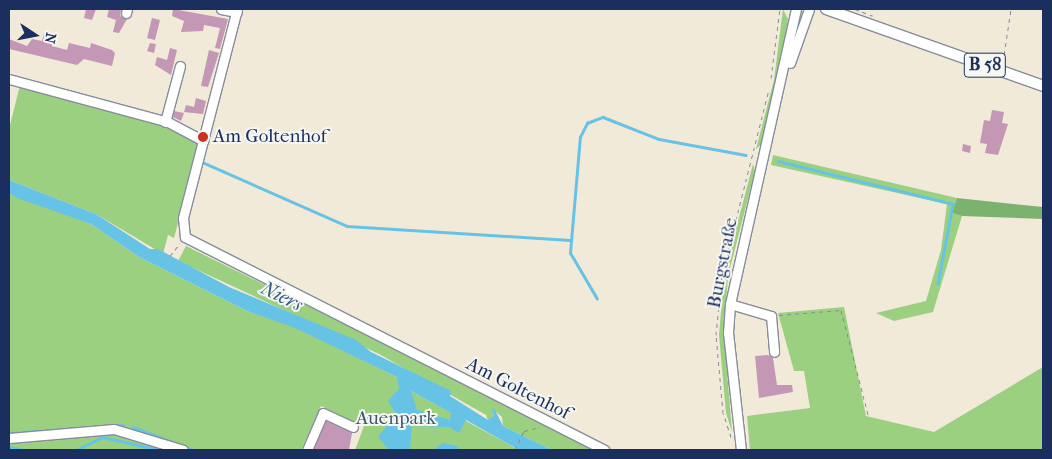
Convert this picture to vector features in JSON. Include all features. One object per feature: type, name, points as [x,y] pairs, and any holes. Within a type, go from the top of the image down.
[{"type":"main road","name":"B 58","points":[[826,9],[1043,86]]},
{"type":"street","points":[[186,237],[183,218],[237,11],[221,9]]},
{"type":"street","name":"Burgstraße","points":[[741,450],[728,332],[730,304],[782,85],[796,9]]},
{"type":"street","name":"Burgstraße","points":[[782,85],[809,9]]},
{"type":"street","points":[[165,122],[180,66]]},
{"type":"street","points":[[9,79],[165,122],[203,141]]},
{"type":"street","name":"Am Goltenhof","points":[[186,237],[604,450]]},
{"type":"street","points":[[730,304],[771,316],[774,352]]},
{"type":"street","points":[[308,450],[323,414],[353,427]]},
{"type":"street","points":[[9,438],[114,428],[183,450]]},
{"type":"path","points":[[1000,70],[1011,9]]},
{"type":"path","points":[[170,256],[186,237]]},
{"type":"path","points":[[771,316],[841,310],[869,418]]},
{"type":"path","points":[[515,450],[523,433],[549,422]]},
{"type":"green space","points":[[783,9],[788,19],[778,82],[762,144],[756,149],[774,80]]},
{"type":"green space","points":[[20,85],[167,125],[199,143],[174,238],[168,235],[163,254],[96,214],[9,180],[9,129]]},
{"type":"green space","points":[[773,155],[957,198],[952,213],[962,216],[933,312],[894,321],[876,313],[926,301],[941,250],[947,204],[771,165]]},
{"type":"green space","points":[[753,164],[755,171],[728,276],[724,333],[732,432],[726,413],[719,335],[724,275]]},
{"type":"green space","name":"Auenpark","points":[[10,193],[91,224],[139,257],[247,311],[295,327],[397,377],[411,391],[519,450],[355,450],[364,426],[321,406],[301,450],[189,450],[147,436],[179,450],[9,450]]},
{"type":"green space","points":[[957,198],[1043,207],[1043,219],[962,216],[952,213]]},
{"type":"green space","points":[[186,246],[598,450],[552,450],[503,426],[502,417],[491,408],[494,416],[488,421],[486,415],[379,354],[178,261]]},
{"type":"green space","points":[[844,307],[866,416],[934,432],[1043,367],[1043,450],[750,450],[747,416],[810,408],[804,371],[794,371],[778,313]]},
{"type":"water","points":[[9,180],[96,214],[150,249],[158,249],[229,287],[356,340],[371,352],[451,391],[450,396],[488,420],[494,416],[491,408],[495,410],[503,426],[552,450],[519,450],[466,420],[459,433],[449,427],[412,426],[410,450],[389,450],[378,437],[396,414],[388,401],[399,389],[397,377],[295,328],[247,311],[139,257],[91,224],[17,198],[9,193]],"holes":[[[411,391],[451,413],[450,420],[417,410]]]},
{"type":"water","points":[[443,443],[457,446],[459,450],[433,450]]},
{"type":"building","points":[[86,9],[96,9],[92,20],[84,18]]},
{"type":"building","points":[[109,9],[121,9],[120,16],[127,19],[119,33],[113,32],[116,20],[107,17]]},
{"type":"building","points":[[173,9],[228,19],[220,49],[215,48],[220,28],[204,25],[203,31],[181,32],[184,21],[172,16]]},
{"type":"building","points":[[152,18],[160,20],[155,40],[147,38]]},
{"type":"building","points":[[44,33],[52,34],[52,46],[67,50],[69,43],[90,48],[91,43],[112,50],[115,53],[112,66],[84,59],[77,65],[9,49],[9,39],[27,46],[32,39],[42,41]]},
{"type":"building","points":[[150,43],[156,44],[154,53],[147,51]]},
{"type":"building","points":[[170,48],[177,50],[171,75],[155,65],[157,57],[167,60]]},
{"type":"building","points":[[209,50],[219,53],[208,87],[201,86]]},
{"type":"building","points":[[196,98],[206,101],[203,114],[184,112],[186,105],[194,107]]},
{"type":"building","points":[[992,110],[1004,112],[1002,123],[1008,124],[998,155],[985,153],[987,144],[980,143],[984,120],[990,121]]},
{"type":"building","points":[[174,111],[184,113],[181,121],[173,117]]},
{"type":"building","points":[[963,144],[971,146],[970,153],[962,151]]},
{"type":"building","points":[[768,355],[773,358],[777,385],[792,385],[793,392],[759,398],[755,356]]},
{"type":"building","points":[[326,421],[352,433],[349,450],[314,450]]},
{"type":"waterway","points":[[597,299],[570,253],[580,137],[587,123],[603,117],[659,139],[746,155]]},
{"type":"waterway","points":[[778,161],[953,204],[938,284]]},
{"type":"waterway","points":[[202,162],[347,226],[570,240]]},
{"type":"waterway","points":[[9,433],[123,425]]},
{"type":"waterway","points":[[133,427],[194,450]]},
{"type":"waterway","points":[[76,450],[103,437],[160,450]]},
{"type":"waterway","points":[[9,447],[24,450]]},
{"type":"waterway","points":[[43,450],[55,450]]},
{"type":"place","name":"Am Goltenhof","points":[[203,137]]},
{"type":"water label","name":"Niers","points":[[282,296]]}]
